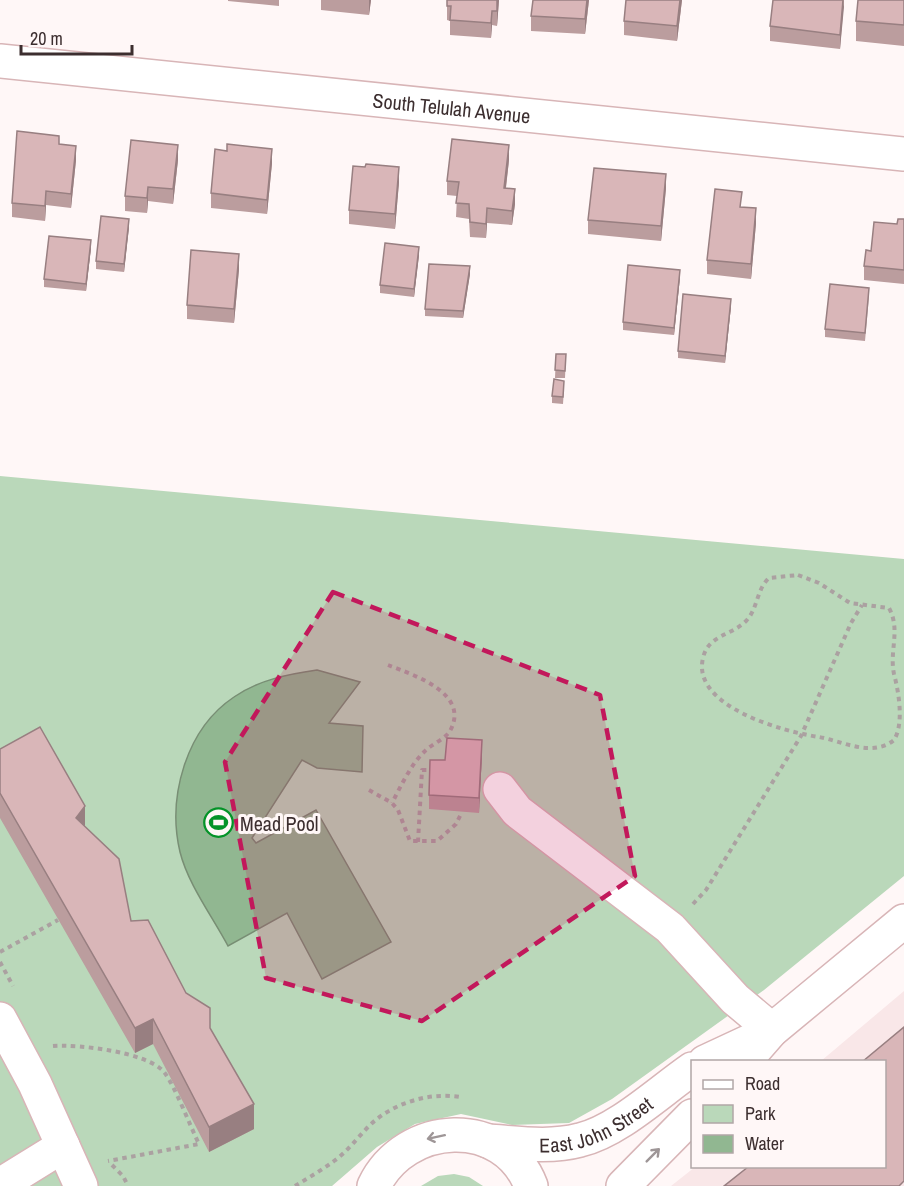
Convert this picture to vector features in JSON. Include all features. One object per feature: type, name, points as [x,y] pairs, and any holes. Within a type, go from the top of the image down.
[{"type":"street","name":"South Telulah Avenue","points":[[0,61],[904,154]]},
{"type":"street","points":[[500,789],[517,811],[670,928],[735,999],[772,1030]]},
{"type":"street","points":[[746,1060],[772,1030],[904,921]]},
{"type":"street","points":[[0,1019],[35,1084],[81,1186]]},
{"type":"street","points":[[709,1060],[772,1030]]},
{"type":"street","name":"East John Street","points":[[488,1141],[543,1144],[581,1140],[638,1109],[691,1070]]},
{"type":"street","points":[[623,1186],[691,1118]]},
{"type":"street","points":[[356,1186],[382,1174],[410,1145],[435,1135],[462,1134],[488,1141],[510,1155],[527,1176],[531,1186]]},
{"type":"street","points":[[0,1185],[63,1146]]},
{"type":"path","points":[[798,575],[819,583],[850,603],[889,608],[894,618],[896,633],[891,655],[903,704],[895,739],[868,748],[801,736],[756,720],[718,697],[707,686],[703,676],[702,659],[708,645],[747,620],[761,585],[769,578],[798,575]]},
{"type":"path","points":[[670,928],[706,890],[801,736],[851,623],[862,605]]},
{"type":"path","points":[[388,665],[439,688],[450,701],[454,717],[450,732],[424,752],[392,803]]},
{"type":"path","points":[[418,842],[422,770],[439,771]]},
{"type":"path","points":[[369,790],[392,803],[404,822],[405,835],[410,841],[437,841],[456,824],[462,812]]},
{"type":"path","points":[[0,952],[58,920]]},
{"type":"path","points":[[46,1046],[71,1045],[99,1048],[142,1060],[164,1072],[199,1144],[108,1161]]},
{"type":"highlighted area","points":[[333,592],[600,695],[635,876],[422,1021],[266,978],[225,762]]},
{"type":"shaded area","points":[[904,991],[904,1186],[671,1186],[694,1168],[886,1168],[886,1060],[822,1060]]},
{"type":"green space","points":[[0,476],[904,559],[904,876],[764,990],[612,1099],[569,1123],[512,1125],[461,1114],[415,1124],[377,1147],[332,1186],[0,1186]]},
{"type":"green space","points":[[454,1174],[469,1177],[483,1186],[421,1186],[438,1176]]},
{"type":"water","name":"Mead Pool","points":[[317,670],[360,682],[329,723],[363,726],[362,772],[317,768],[302,760],[252,838],[256,843],[316,810],[391,942],[322,979],[287,913],[228,946],[194,888],[184,864],[180,852],[176,809],[184,766],[192,746],[203,727],[217,711],[234,697],[253,686],[285,676]]},
{"type":"building","points":[[447,0],[497,0],[497,11],[492,11],[491,23],[450,20],[451,6],[447,6]]},
{"type":"building","points":[[533,0],[587,0],[585,19],[531,16]]},
{"type":"building","points":[[626,0],[680,0],[677,26],[624,21]]},
{"type":"building","points":[[773,0],[843,0],[840,35],[770,26]]},
{"type":"building","points":[[858,0],[904,0],[904,25],[856,21]]},
{"type":"building","points":[[17,131],[59,136],[59,144],[76,146],[71,194],[46,191],[45,206],[12,203]]},
{"type":"building","points":[[452,139],[509,145],[504,188],[515,189],[512,211],[487,208],[486,224],[470,222],[469,204],[456,203],[459,182],[447,181]]},
{"type":"building","points":[[131,140],[178,145],[173,189],[148,187],[147,198],[125,196]]},
{"type":"building","points":[[227,144],[272,149],[267,200],[211,193],[215,149],[227,151]]},
{"type":"building","points":[[366,164],[399,167],[395,214],[349,210],[353,166],[365,167]]},
{"type":"building","points":[[594,168],[666,174],[661,226],[588,220]]},
{"type":"building","points":[[715,189],[742,192],[740,207],[756,208],[751,264],[707,260]]},
{"type":"building","points":[[101,216],[129,219],[124,264],[96,261]]},
{"type":"building","points":[[898,219],[904,219],[904,270],[864,266],[866,250],[871,251],[874,222],[897,224]]},
{"type":"building","points":[[49,236],[91,240],[86,284],[44,279]]},
{"type":"building","points":[[385,243],[419,247],[414,289],[380,285]]},
{"type":"building","points":[[191,250],[239,254],[234,309],[187,305]]},
{"type":"building","points":[[429,264],[470,266],[463,311],[425,309]]},
{"type":"building","points":[[628,265],[680,270],[674,328],[623,322]]},
{"type":"building","points":[[830,284],[869,288],[865,333],[825,329]]},
{"type":"building","points":[[683,294],[731,299],[725,356],[678,351]]},
{"type":"building","points":[[556,354],[566,354],[565,371],[555,370]]},
{"type":"building","points":[[554,379],[564,381],[563,397],[552,396]]},
{"type":"building","points":[[40,727],[85,806],[76,818],[119,859],[131,921],[148,920],[186,993],[210,1008],[210,1028],[254,1104],[209,1127],[153,1019],[135,1028],[0,793],[0,749]]},
{"type":"building","points":[[447,738],[482,740],[479,798],[429,795],[430,760],[445,760]]},
{"type":"building","points":[[904,1027],[904,1181],[899,1186],[724,1186],[747,1168],[886,1168],[886,1060],[864,1060]]},
{"type":"place","name":"Mead Pool","points":[[219,823]]}]
